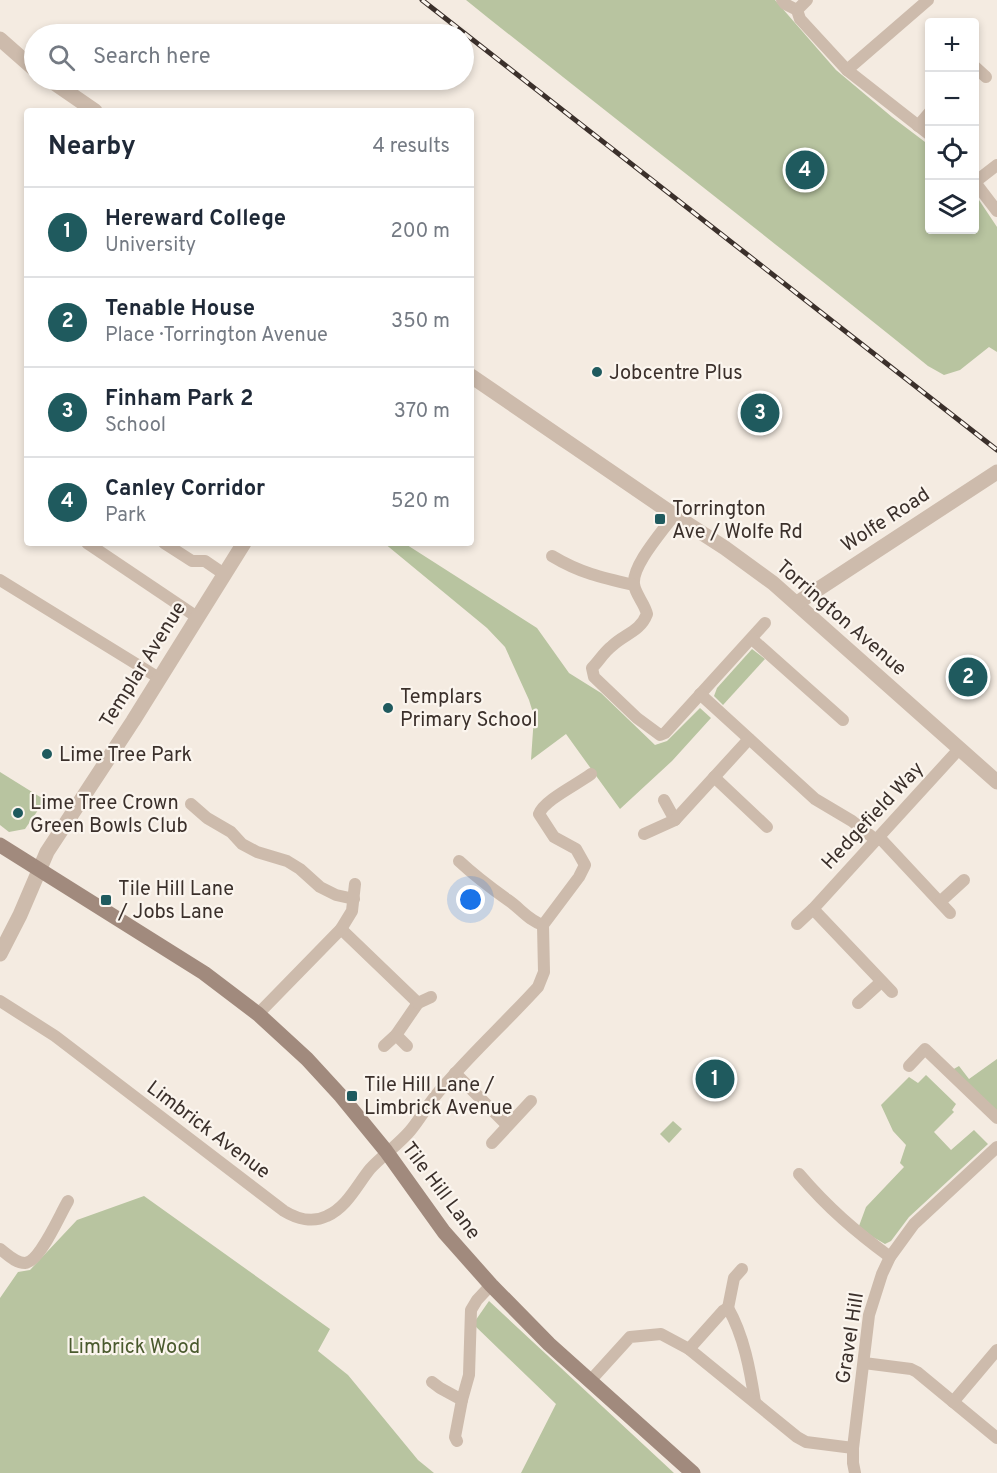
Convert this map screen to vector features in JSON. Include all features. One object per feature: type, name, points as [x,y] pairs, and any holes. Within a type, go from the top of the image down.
[{"type":"main road","name":"Tile Hill Lane","points":[[0,845],[204,973],[258,1014],[307,1059],[341,1096],[386,1152],[444,1232],[491,1285],[549,1344],[693,1473]]},
{"type":"street","points":[[782,0],[797,10],[800,19],[847,70],[925,131]]},
{"type":"street","points":[[797,10],[807,0]]},
{"type":"street","points":[[847,70],[928,0]]},
{"type":"street","points":[[0,39],[24,60]]},
{"type":"street","points":[[65,90],[91,108]]},
{"type":"street","points":[[918,126],[925,118]]},
{"type":"street","points":[[978,180],[997,165]]},
{"type":"street","points":[[979,187],[997,211]]},
{"type":"street","name":"Torrington Avenue","points":[[474,378],[742,560],[797,603],[997,782]]},
{"type":"street","name":"Wolfe Road","points":[[797,603],[997,472]]},
{"type":"street","points":[[674,516],[644,557],[636,574],[634,585],[645,605],[647,614],[644,623],[612,645],[592,668],[594,677],[637,718],[660,735],[665,733],[765,623]]},
{"type":"street","points":[[92,546],[197,616]]},
{"type":"street","points":[[169,546],[192,561],[205,561],[224,574]]},
{"type":"street","name":"Templar Avenue","points":[[0,954],[53,842],[242,546]]},
{"type":"street","points":[[552,556],[592,576],[634,585]]},
{"type":"street","points":[[0,580],[159,678]]},
{"type":"street","points":[[752,639],[843,720]]},
{"type":"street","points":[[700,694],[815,799],[878,839],[941,901],[950,913]]},
{"type":"street","points":[[644,834],[675,820],[749,739]]},
{"type":"street","name":"Hedgefield Way","points":[[797,924],[960,748]]},
{"type":"street","points":[[459,861],[479,880],[533,921],[543,925],[579,877],[585,865],[576,849],[554,837],[539,814],[549,802],[591,774]]},
{"type":"street","points":[[714,777],[767,827]]},
{"type":"street","points":[[664,801],[675,820]]},
{"type":"street","points":[[191,804],[207,818],[231,832],[242,844],[257,852],[287,861],[320,886],[336,895],[354,899]]},
{"type":"street","points":[[941,901],[964,880]]},
{"type":"street","points":[[258,1014],[341,929],[352,911],[356,884]]},
{"type":"street","points":[[813,909],[892,992]]},
{"type":"street","name":"Limbrick Avenue","points":[[0,1001],[56,1036],[295,1217],[322,1219],[336,1211],[386,1152],[412,1129],[429,1102],[455,1073],[538,987],[544,972],[543,925]]},
{"type":"street","points":[[341,929],[418,1003]]},
{"type":"street","points":[[858,1003],[881,982]]},
{"type":"street","points":[[384,1046],[396,1035],[418,1003],[430,997]]},
{"type":"street","points":[[396,1035],[406,1046]]},
{"type":"street","points":[[909,1066],[925,1049],[997,1118]]},
{"type":"street","points":[[455,1073],[507,1125]]},
{"type":"street","points":[[492,1143],[531,1101]]},
{"type":"street","name":"Gravel Hill","points":[[855,1473],[853,1448],[872,1301],[882,1274],[890,1257],[914,1224],[997,1148]]},
{"type":"street","points":[[799,1174],[825,1205],[890,1257]]},
{"type":"street","points":[[0,1249],[16,1261],[27,1263],[31,1261],[40,1252],[68,1201]]},
{"type":"street","points":[[742,1269],[734,1278],[728,1308],[737,1323],[755,1402]]},
{"type":"street","points":[[457,1440],[455,1437],[469,1375],[471,1310],[491,1285]]},
{"type":"street","points":[[689,1349],[728,1308]]},
{"type":"street","points":[[590,1381],[630,1337],[661,1334],[689,1349],[796,1437],[806,1442],[853,1448]]},
{"type":"street","points":[[953,1402],[997,1350]]},
{"type":"street","points":[[864,1363],[911,1369],[917,1372],[997,1438]]},
{"type":"street","points":[[432,1382],[462,1400]]},
{"type":"green space","points":[[466,0],[775,0],[836,70],[925,142],[925,234],[979,234],[979,200],[997,227],[997,352],[989,347],[960,370],[944,375],[928,366]]},
{"type":"green space","points":[[388,546],[409,546],[537,628],[569,673],[601,693],[655,745],[667,741],[700,708],[711,718],[672,761],[620,809],[566,734],[531,760],[534,716],[529,700],[505,647],[487,628]]},
{"type":"green space","points":[[752,649],[765,659],[723,705],[714,696],[717,688]]},
{"type":"green space","name":"Lime Tree Crown Green Bowls Club","points":[[0,772],[45,800],[25,829],[9,832],[0,825]]},
{"type":"green space","points":[[997,1059],[997,1111],[952,1070],[959,1066],[969,1079]]},
{"type":"green space","points":[[926,1075],[956,1104],[952,1110],[954,1112],[934,1132],[951,1150],[974,1130],[988,1144],[909,1217],[891,1241],[885,1244],[859,1226],[866,1207],[904,1167],[900,1163],[906,1145],[893,1131],[881,1105],[909,1077],[918,1083]]},
{"type":"green space","points":[[673,1121],[682,1129],[669,1143],[660,1134]]},
{"type":"green space","name":"Limbrick Wood","points":[[144,1196],[330,1329],[318,1351],[348,1375],[418,1460],[434,1473],[0,1473],[0,1298],[18,1272],[30,1270],[77,1220]]},
{"type":"green space","points":[[489,1301],[674,1473],[521,1473],[556,1404],[473,1324]]},
{"type":"railway","points":[[422,0],[453,24]]},
{"type":"railway","points":[[474,41],[997,450]]},
{"type":"place","name":"Canley Corridor","points":[[805,170]]},
{"type":"place","name":"Jobcentre Plus","points":[[597,372]]},
{"type":"place","name":"Finham Park 2","points":[[760,413]]},
{"type":"place","name":"Torrington Ave / Wolfe Rd","points":[[660,519]]},
{"type":"place","name":"Tenable House","points":[[968,677]]},
{"type":"place","name":"Templars Primary School","points":[[388,708]]},
{"type":"place","name":"Lime Tree Park","points":[[47,754]]},
{"type":"place","name":"Lime Tree Crown Green Bowls Club","points":[[18,813]]},
{"type":"place","name":"Tile Hill Lane / Jobs Lane","points":[[106,900]]},
{"type":"place","name":"Hereward College","points":[[715,1079]]},
{"type":"place","name":"Tile Hill Lane / Limbrick Avenue","points":[[352,1096]]}]
